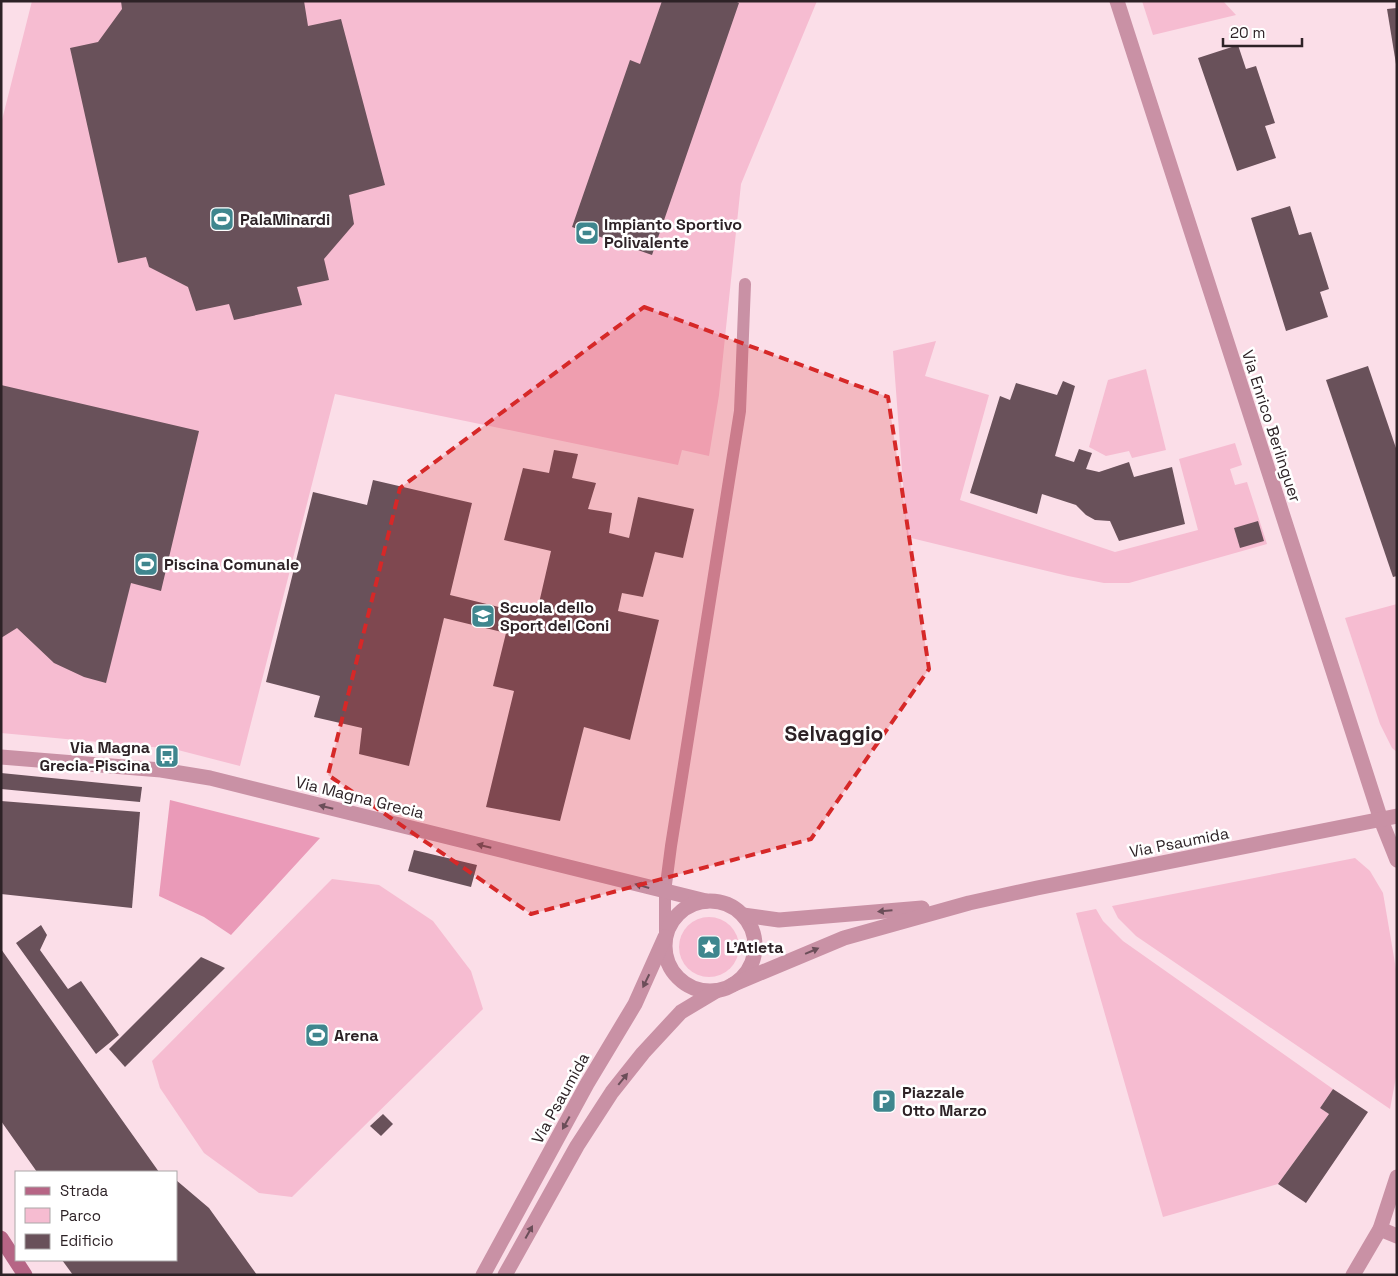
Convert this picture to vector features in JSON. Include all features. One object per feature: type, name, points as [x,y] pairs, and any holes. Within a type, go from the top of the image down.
[{"type":"main road","points":[[1,1238],[15,1260]]},
{"type":"main road","points":[[16,1261],[25,1275]]},
{"type":"street","name":"Via Enrico Berlinguer","points":[[1117,1],[1381,820],[1397,860]]},
{"type":"street","name":"Via Magna Grecia","points":[[1,756],[161,770],[210,778],[706,901]]},
{"type":"street","name":"Via Psaumida","points":[[969,903],[1397,816]]},
{"type":"street","points":[[716,991],[704,991],[681,981],[667,961],[665,937],[671,923],[680,912],[692,905],[706,901],[719,902],[732,907],[743,915],[750,926],[755,938],[755,951],[751,964],[744,976],[734,984]]},
{"type":"street","points":[[743,915],[779,920],[969,903]]},
{"type":"street","points":[[505,1275],[577,1146],[612,1092],[643,1053],[681,1012],[716,991],[844,938],[969,903]]},
{"type":"street","name":"Via Psaumida","points":[[483,1275],[587,1084],[635,1004],[665,937]]},
{"type":"street","points":[[1354,1275],[1380,1229],[1397,1177]]},
{"type":"street","points":[[1380,1229],[1397,1236]]},
{"type":"lane","points":[[665,937],[665,892],[740,411],[745,284]]},
{"type":"highlighted area","points":[[644,307],[888,397],[929,669],[811,839],[531,914],[328,775],[400,488]]},
{"type":"green space","points":[[32,1],[817,1],[741,184],[719,395],[709,456],[682,450],[678,465],[335,394],[240,766],[174,749],[1,733],[1,124]]},
{"type":"green space","points":[[1142,1],[1223,1],[1236,15],[1153,35]]},
{"type":"green space","points":[[936,341],[925,376],[989,395],[960,500],[1115,552],[1198,530],[1179,459],[1235,443],[1242,465],[1230,469],[1235,485],[1247,482],[1267,544],[1129,583],[1104,583],[907,537],[893,351]]},
{"type":"green space","points":[[1146,369],[1166,450],[1132,458],[1129,451],[1106,456],[1089,447],[1108,380]]},
{"type":"green space","points":[[1397,604],[1397,752],[1392,748],[1380,724],[1345,618]]},
{"type":"green space","points":[[1355,858],[1370,871],[1383,893],[1397,975],[1397,1072],[1390,1109],[1136,936],[1118,918],[1112,906]]},
{"type":"green space","name":"Arena","points":[[332,879],[379,885],[433,921],[471,971],[483,1009],[292,1197],[259,1193],[204,1153],[160,1088],[152,1061]]},
{"type":"green space","points":[[1096,909],[1103,921],[1123,941],[1333,1089],[1320,1108],[1329,1114],[1278,1184],[1163,1217],[1076,913]]},
{"type":"green space","points":[[709,917],[726,922],[734,930],[739,947],[734,964],[726,972],[709,977],[692,972],[684,964],[679,947],[684,930],[692,922]]},
{"type":"shaded area","points":[[170,800],[320,838],[231,935],[204,917],[159,896]]},
{"type":"building","points":[[121,1],[304,1],[308,26],[341,19],[385,185],[349,195],[354,224],[324,259],[329,280],[297,287],[302,305],[234,320],[229,304],[196,311],[188,287],[149,267],[146,257],[118,263],[70,48],[98,42],[122,9]]},
{"type":"building","points":[[662,1],[735,1],[739,3],[652,255],[572,227],[630,60],[640,64]]},
{"type":"building","points":[[1397,8],[1397,64],[1396,64],[1387,9]]},
{"type":"building","points":[[1238,45],[1246,69],[1256,66],[1275,123],[1265,126],[1276,158],[1237,171],[1198,58]]},
{"type":"building","points":[[1290,206],[1299,235],[1311,232],[1329,289],[1320,292],[1328,317],[1286,331],[1251,218]]},
{"type":"building","points":[[1368,366],[1397,451],[1397,576],[1393,577],[1326,380]]},
{"type":"building","points":[[1063,381],[1075,386],[1055,456],[1074,462],[1079,449],[1092,453],[1086,469],[1099,472],[1129,462],[1134,477],[1172,467],[1185,524],[1119,541],[1110,521],[1095,520],[1086,515],[1076,505],[1042,494],[1037,514],[970,493],[1000,396],[1010,400],[1016,383],[1057,395]]},
{"type":"building","points":[[1,385],[199,431],[161,591],[131,583],[106,683],[84,677],[54,663],[17,628],[1,638]]},
{"type":"building","points":[[554,450],[578,454],[572,478],[596,483],[588,509],[612,513],[609,533],[629,538],[638,497],[694,509],[683,558],[655,552],[643,597],[622,593],[618,611],[659,620],[630,740],[584,727],[560,821],[486,807],[514,691],[493,686],[506,633],[444,618],[409,766],[359,754],[362,728],[314,717],[320,696],[266,682],[313,492],[367,505],[373,480],[472,503],[450,595],[536,616],[551,551],[504,540],[523,468],[549,473]]},
{"type":"building","points":[[1258,521],[1264,541],[1240,548],[1234,528]]},
{"type":"building","points":[[1,773],[142,787],[140,802],[1,789]]},
{"type":"building","points":[[1,801],[140,812],[132,908],[1,894]]},
{"type":"building","points":[[414,850],[477,865],[471,887],[408,871]]},
{"type":"building","points":[[41,925],[47,935],[40,950],[68,989],[81,981],[119,1035],[96,1054],[16,943]]},
{"type":"building","points":[[1,949],[158,1171],[36,1171],[1,1121]]},
{"type":"building","points":[[201,957],[225,968],[125,1067],[109,1049]]},
{"type":"building","points":[[1333,1089],[1368,1112],[1306,1203],[1278,1184],[1329,1114],[1320,1108]]},
{"type":"building","points":[[383,1114],[393,1124],[381,1136],[370,1126]]},
{"type":"building","points":[[178,1182],[209,1208],[257,1275],[73,1275],[63,1261],[178,1261]]},
{"type":"place","name":"PalaMinardi","points":[[222,219]]},
{"type":"place","name":"Impianto Sportivo Polivalente","points":[[587,233]]},
{"type":"place","name":"Piscina Comunale","points":[[146,564]]},
{"type":"place","name":"Scuola dello Sport del Coni","points":[[483,616]]},
{"type":"place","name":"Via Magna Grecia-Piscina","points":[[167,756]]},
{"type":"place","name":"L'Atleta","points":[[709,947]]},
{"type":"place","name":"Arena","points":[[317,1035]]},
{"type":"place","name":"Piazzale Otto Marzo","points":[[884,1101]]},
{"type":"district","name":"Selvaggio","points":[[834,734]]}]
